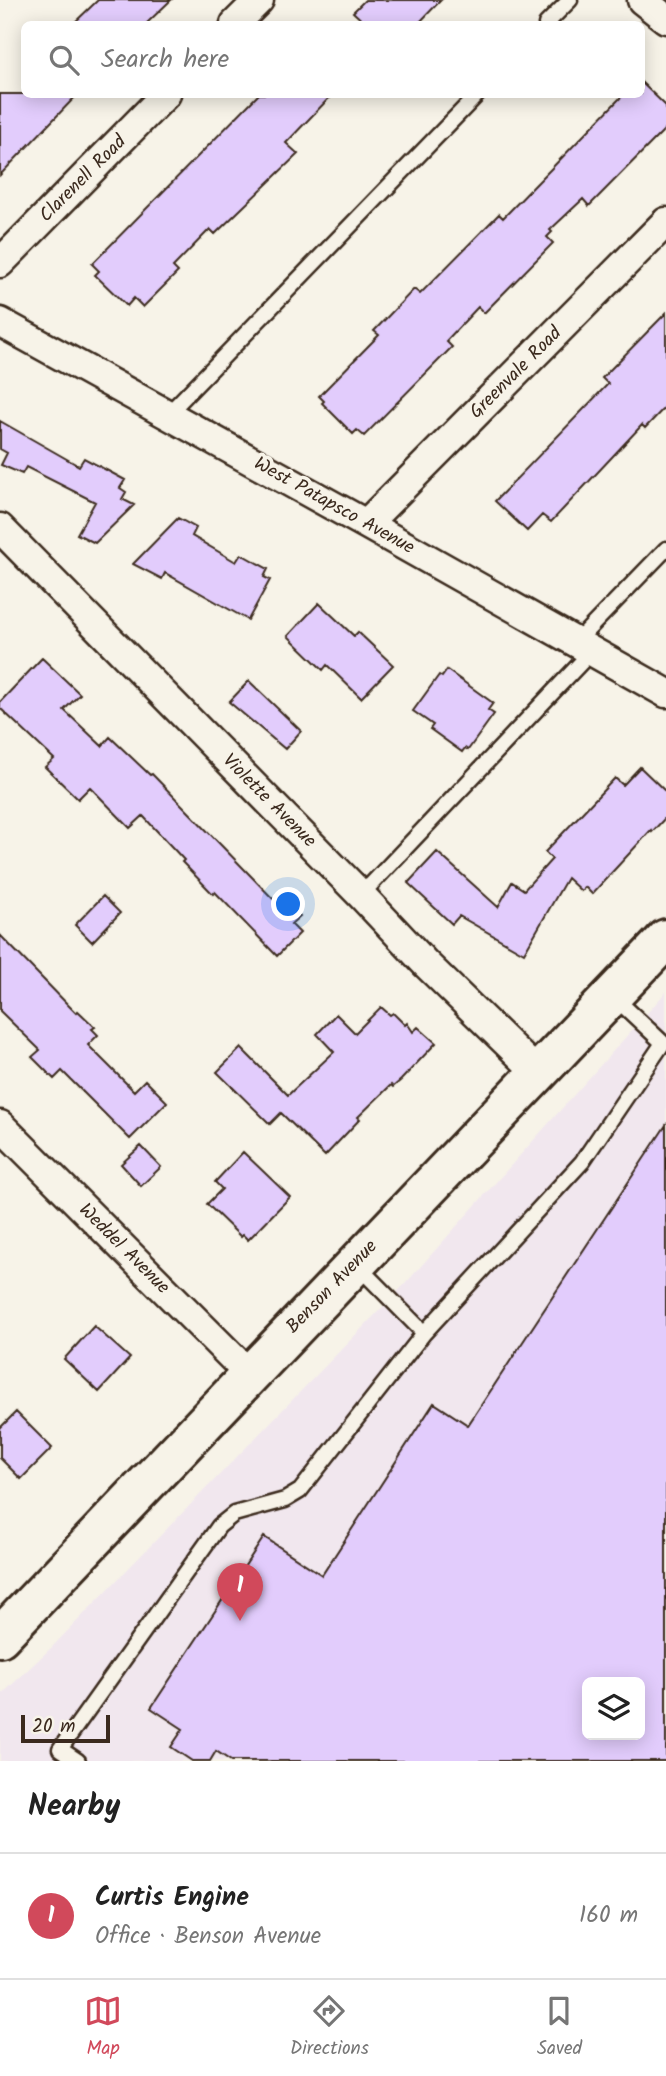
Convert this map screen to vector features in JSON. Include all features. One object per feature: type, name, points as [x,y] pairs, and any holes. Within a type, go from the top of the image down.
[{"type":"street","points":[[238,21],[259,0]]},
{"type":"street","points":[[642,0],[666,19]]},
{"type":"street","name":"Clarenell Road","points":[[0,263],[162,98]]},
{"type":"street","name":"Greenvale Road","points":[[366,524],[666,222]]},
{"type":"street","name":"West Patapsco Avenue","points":[[0,323],[666,693]]},
{"type":"street","name":"Violette Avenue","points":[[0,528],[426,964],[539,1074]]},
{"type":"street","name":"Benson Avenue","points":[[0,1637],[666,939]]},
{"type":"street","name":"Weddel Avenue","points":[[0,1125],[249,1374]]},
{"type":"lane","points":[[549,21],[570,0]]},
{"type":"lane","points":[[167,415],[474,98]]},
{"type":"lane","points":[[361,895],[584,647],[666,549]]},
{"type":"lane","points":[[78,1761],[60,1749],[219,1526],[234,1514],[285,1500],[299,1491],[424,1334],[582,1162],[664,1041],[613,996]]},
{"type":"lane","points":[[355,1263],[424,1334]]},
{"type":"shaded area","points":[[666,992],[666,1761],[0,1761],[0,1696],[52,1647],[405,1284]]},
{"type":"building","points":[[98,0],[171,0],[149,21],[76,21]]},
{"type":"building","points":[[365,0],[441,0],[421,21],[363,21],[353,12]]},
{"type":"building","points":[[645,86],[666,106],[666,128],[589,206],[583,199],[550,230],[552,232],[547,237],[553,243],[484,313],[478,307],[446,341],[452,347],[364,436],[357,430],[353,434],[322,403],[324,401],[319,396],[379,335],[374,331],[414,289],[420,294],[499,214],[503,218],[620,98],[645,98]]},
{"type":"building","points":[[0,94],[21,94],[21,98],[74,98],[0,175]]},
{"type":"building","points":[[255,98],[329,98],[286,143],[298,154],[215,234],[210,229],[173,267],[178,272],[143,307],[134,298],[127,306],[95,275],[99,271],[92,264]]},
{"type":"building","points":[[666,313],[666,406],[645,428],[642,425],[551,522],[542,515],[527,531],[495,501],[608,384],[602,378]]},
{"type":"building","points":[[0,421],[79,466],[84,458],[125,480],[120,488],[126,492],[122,499],[134,505],[95,543],[77,534],[95,502],[26,467],[22,474],[1,465],[7,453],[0,449]]},
{"type":"building","points":[[178,518],[196,528],[192,536],[236,562],[241,554],[268,569],[264,577],[270,580],[248,620],[165,573],[162,579],[133,564]]},
{"type":"building","points":[[319,603],[354,636],[358,632],[393,665],[361,698],[327,665],[323,670],[288,636]]},
{"type":"building","points":[[42,658],[80,694],[64,710],[102,746],[110,737],[152,774],[278,904],[283,899],[300,916],[291,924],[300,933],[277,956],[182,862],[184,860],[143,816],[130,828],[90,787],[78,799],[45,767],[54,759],[0,708],[0,702]]},
{"type":"building","points":[[447,670],[493,703],[488,710],[494,714],[468,750],[465,748],[462,752],[430,729],[433,725],[413,711],[439,675],[442,677]]},
{"type":"building","points":[[249,681],[301,731],[285,749],[229,702]]},
{"type":"building","points":[[640,767],[666,792],[666,817],[592,894],[585,887],[581,891],[567,878],[524,953],[459,916],[452,924],[408,883],[437,852],[498,907],[512,882],[524,890],[552,859],[545,852],[615,778],[623,785]]},
{"type":"building","points":[[103,896],[120,913],[92,942],[75,925]]},
{"type":"building","points":[[0,935],[76,1013],[78,1011],[95,1027],[92,1029],[98,1035],[88,1045],[134,1091],[145,1080],[167,1102],[130,1139],[62,1071],[54,1079],[32,1057],[40,1050],[0,1011]]},
{"type":"building","points":[[381,1007],[390,1015],[393,1013],[405,1025],[407,1023],[413,1032],[418,1027],[436,1043],[401,1080],[393,1087],[391,1085],[358,1117],[360,1119],[325,1156],[281,1113],[270,1124],[217,1072],[241,1048],[288,1095],[334,1052],[317,1034],[336,1014],[355,1033]]},
{"type":"building","points":[[666,1125],[666,1761],[231,1761],[216,1751],[210,1761],[192,1761],[171,1747],[183,1729],[151,1708],[264,1537],[322,1575],[434,1403],[468,1425]]},
{"type":"building","points":[[141,1146],[161,1167],[141,1186],[121,1164]]},
{"type":"building","points":[[243,1152],[290,1197],[248,1240],[243,1235],[241,1237],[207,1204],[222,1189],[215,1182]]},
{"type":"building","points":[[94,1326],[130,1358],[99,1392],[64,1359]]},
{"type":"building","points":[[16,1412],[52,1448],[21,1479],[0,1458],[0,1428]]},
{"type":"place","name":"Curtis Engine","points":[[240,1621]]}]
